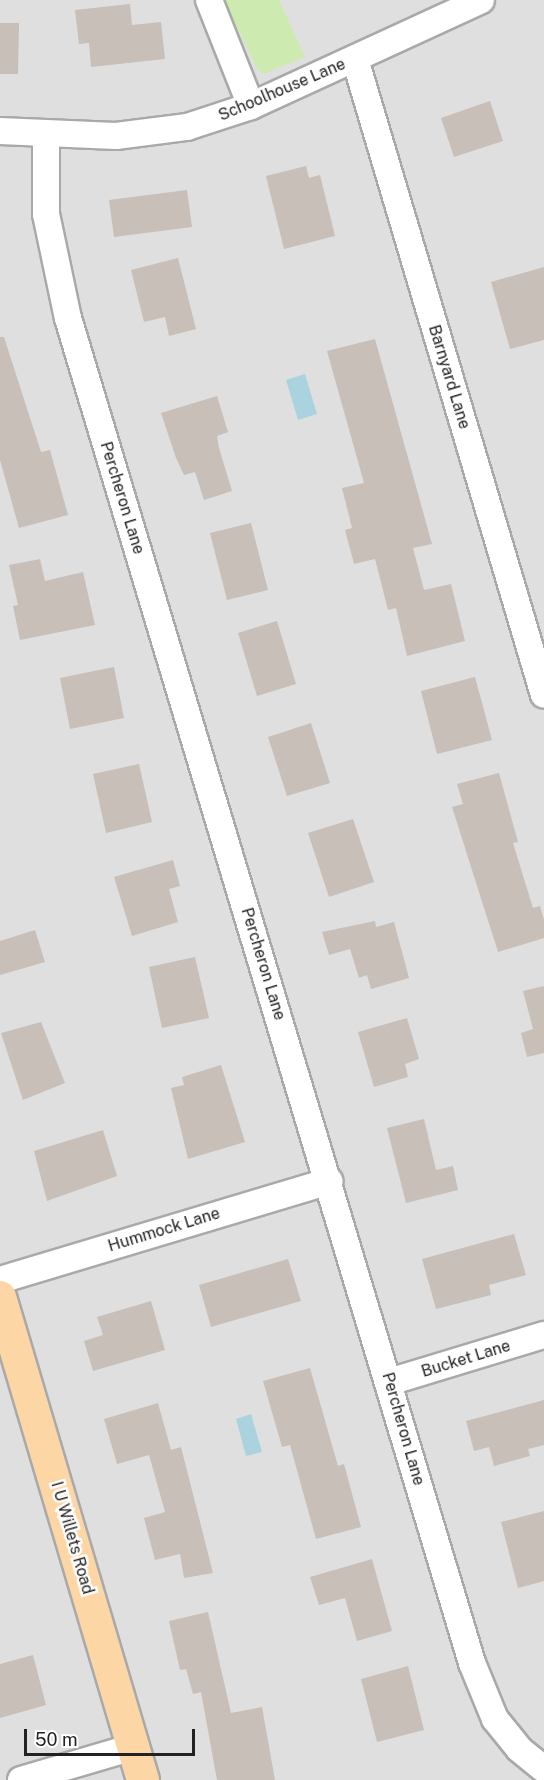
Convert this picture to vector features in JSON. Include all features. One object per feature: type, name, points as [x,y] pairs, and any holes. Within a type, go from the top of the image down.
[{"type":"main road","name":"I U Willets Road","points":[[0,1297],[143,1780]]},
{"type":"street","points":[[209,0],[251,106]]},
{"type":"street","name":"Schoolhouse Lane","points":[[0,131],[116,136],[162,132],[251,106],[481,0]]},
{"type":"street","name":"Barnyard Lane","points":[[355,59],[544,695]]},
{"type":"street","name":"Percheron Lane","points":[[46,134],[46,214],[68,318],[389,1382],[471,1663],[495,1719],[519,1749],[544,1769]]},
{"type":"street","name":"Hummock Lane","points":[[0,1280],[328,1181]]},
{"type":"street","name":"Bucket Lane","points":[[389,1382],[544,1335]]},
{"type":"street","points":[[21,1780],[133,1747]]},
{"type":"shaded area","points":[[0,0],[544,0],[544,1780],[0,1780]]},
{"type":"green space","points":[[224,0],[279,0],[305,57],[263,74],[256,67]]},
{"type":"water","points":[[305,374],[317,414],[298,420],[286,380]]},
{"type":"water","points":[[251,1414],[262,1452],[246,1456],[236,1419]]},
{"type":"building","points":[[130,4],[132,25],[161,22],[165,59],[91,67],[89,43],[79,44],[75,10]]},
{"type":"building","points":[[0,23],[19,23],[18,74],[0,74]]},
{"type":"building","points":[[490,101],[503,141],[454,157],[441,118]]},
{"type":"building","points":[[306,166],[309,178],[320,175],[335,236],[284,249],[266,176]]},
{"type":"building","points":[[187,190],[192,227],[114,237],[109,200]]},
{"type":"building","points":[[178,258],[196,329],[169,336],[165,317],[144,322],[131,270]]},
{"type":"building","points":[[544,267],[544,340],[510,349],[491,282]]},
{"type":"building","points":[[0,337],[4,337],[41,452],[50,450],[68,515],[19,528],[0,460]]},
{"type":"building","points":[[375,339],[432,544],[413,548],[424,590],[451,584],[465,641],[407,656],[396,608],[388,610],[375,559],[354,564],[345,530],[352,528],[342,488],[364,483],[327,351]]},
{"type":"building","points":[[217,396],[228,432],[217,436],[232,491],[204,500],[195,472],[184,475],[161,413]]},
{"type":"building","points":[[251,523],[268,590],[227,600],[210,533]]},
{"type":"building","points":[[40,559],[45,581],[83,572],[95,625],[20,640],[13,606],[18,605],[9,565]]},
{"type":"building","points":[[277,621],[296,684],[257,696],[238,633]]},
{"type":"building","points":[[114,667],[124,718],[70,729],[60,678]]},
{"type":"building","points":[[475,677],[492,740],[437,754],[421,691]]},
{"type":"building","points":[[311,723],[330,783],[287,796],[268,737]]},
{"type":"building","points":[[139,764],[152,822],[106,833],[93,774]]},
{"type":"building","points":[[499,773],[518,842],[513,843],[533,908],[540,906],[544,920],[544,938],[498,952],[452,807],[463,804],[457,784]]},
{"type":"building","points":[[353,819],[374,882],[329,897],[308,833]]},
{"type":"building","points":[[173,860],[180,886],[169,889],[178,922],[132,936],[114,877]]},
{"type":"building","points":[[375,921],[376,927],[394,922],[409,978],[371,989],[367,975],[359,978],[350,949],[329,955],[322,932]]},
{"type":"building","points":[[35,930],[45,962],[0,975],[0,941]]},
{"type":"building","points":[[195,957],[209,1018],[162,1028],[149,967]]},
{"type":"building","points":[[544,986],[544,1053],[527,1057],[521,1033],[533,1029],[523,991]]},
{"type":"building","points":[[407,1018],[419,1059],[405,1064],[408,1077],[374,1087],[358,1032]]},
{"type":"building","points":[[41,1022],[65,1083],[23,1100],[1,1033]]},
{"type":"building","points":[[221,1065],[245,1142],[188,1159],[171,1088],[184,1085],[182,1077]]},
{"type":"building","points":[[424,1119],[436,1170],[453,1166],[458,1190],[406,1203],[387,1128]]},
{"type":"building","points":[[103,1130],[117,1176],[47,1201],[34,1151]]},
{"type":"building","points":[[514,1234],[526,1275],[489,1285],[491,1295],[436,1309],[422,1259]]},
{"type":"building","points":[[288,1259],[301,1301],[211,1327],[199,1285]]},
{"type":"building","points":[[151,1301],[165,1350],[93,1371],[84,1341],[103,1335],[97,1317]]},
{"type":"building","points":[[310,1368],[338,1466],[344,1464],[361,1527],[316,1539],[290,1445],[282,1447],[263,1381]]},
{"type":"building","points":[[544,1400],[544,1445],[528,1449],[530,1456],[494,1466],[489,1447],[474,1451],[466,1421]]},
{"type":"building","points":[[158,1403],[171,1450],[181,1447],[213,1573],[184,1578],[180,1554],[155,1560],[144,1518],[165,1512],[149,1455],[117,1464],[104,1419]]},
{"type":"building","points":[[544,1511],[544,1581],[518,1588],[501,1522]]},
{"type":"building","points":[[372,1559],[392,1631],[357,1641],[345,1598],[319,1605],[310,1577]]},
{"type":"building","points":[[208,1612],[231,1713],[262,1707],[275,1780],[217,1780],[201,1692],[193,1694],[186,1669],[180,1670],[169,1621]]},
{"type":"building","points":[[33,1655],[46,1705],[0,1718],[0,1664]]},
{"type":"building","points":[[408,1666],[424,1730],[377,1742],[361,1679]]}]
